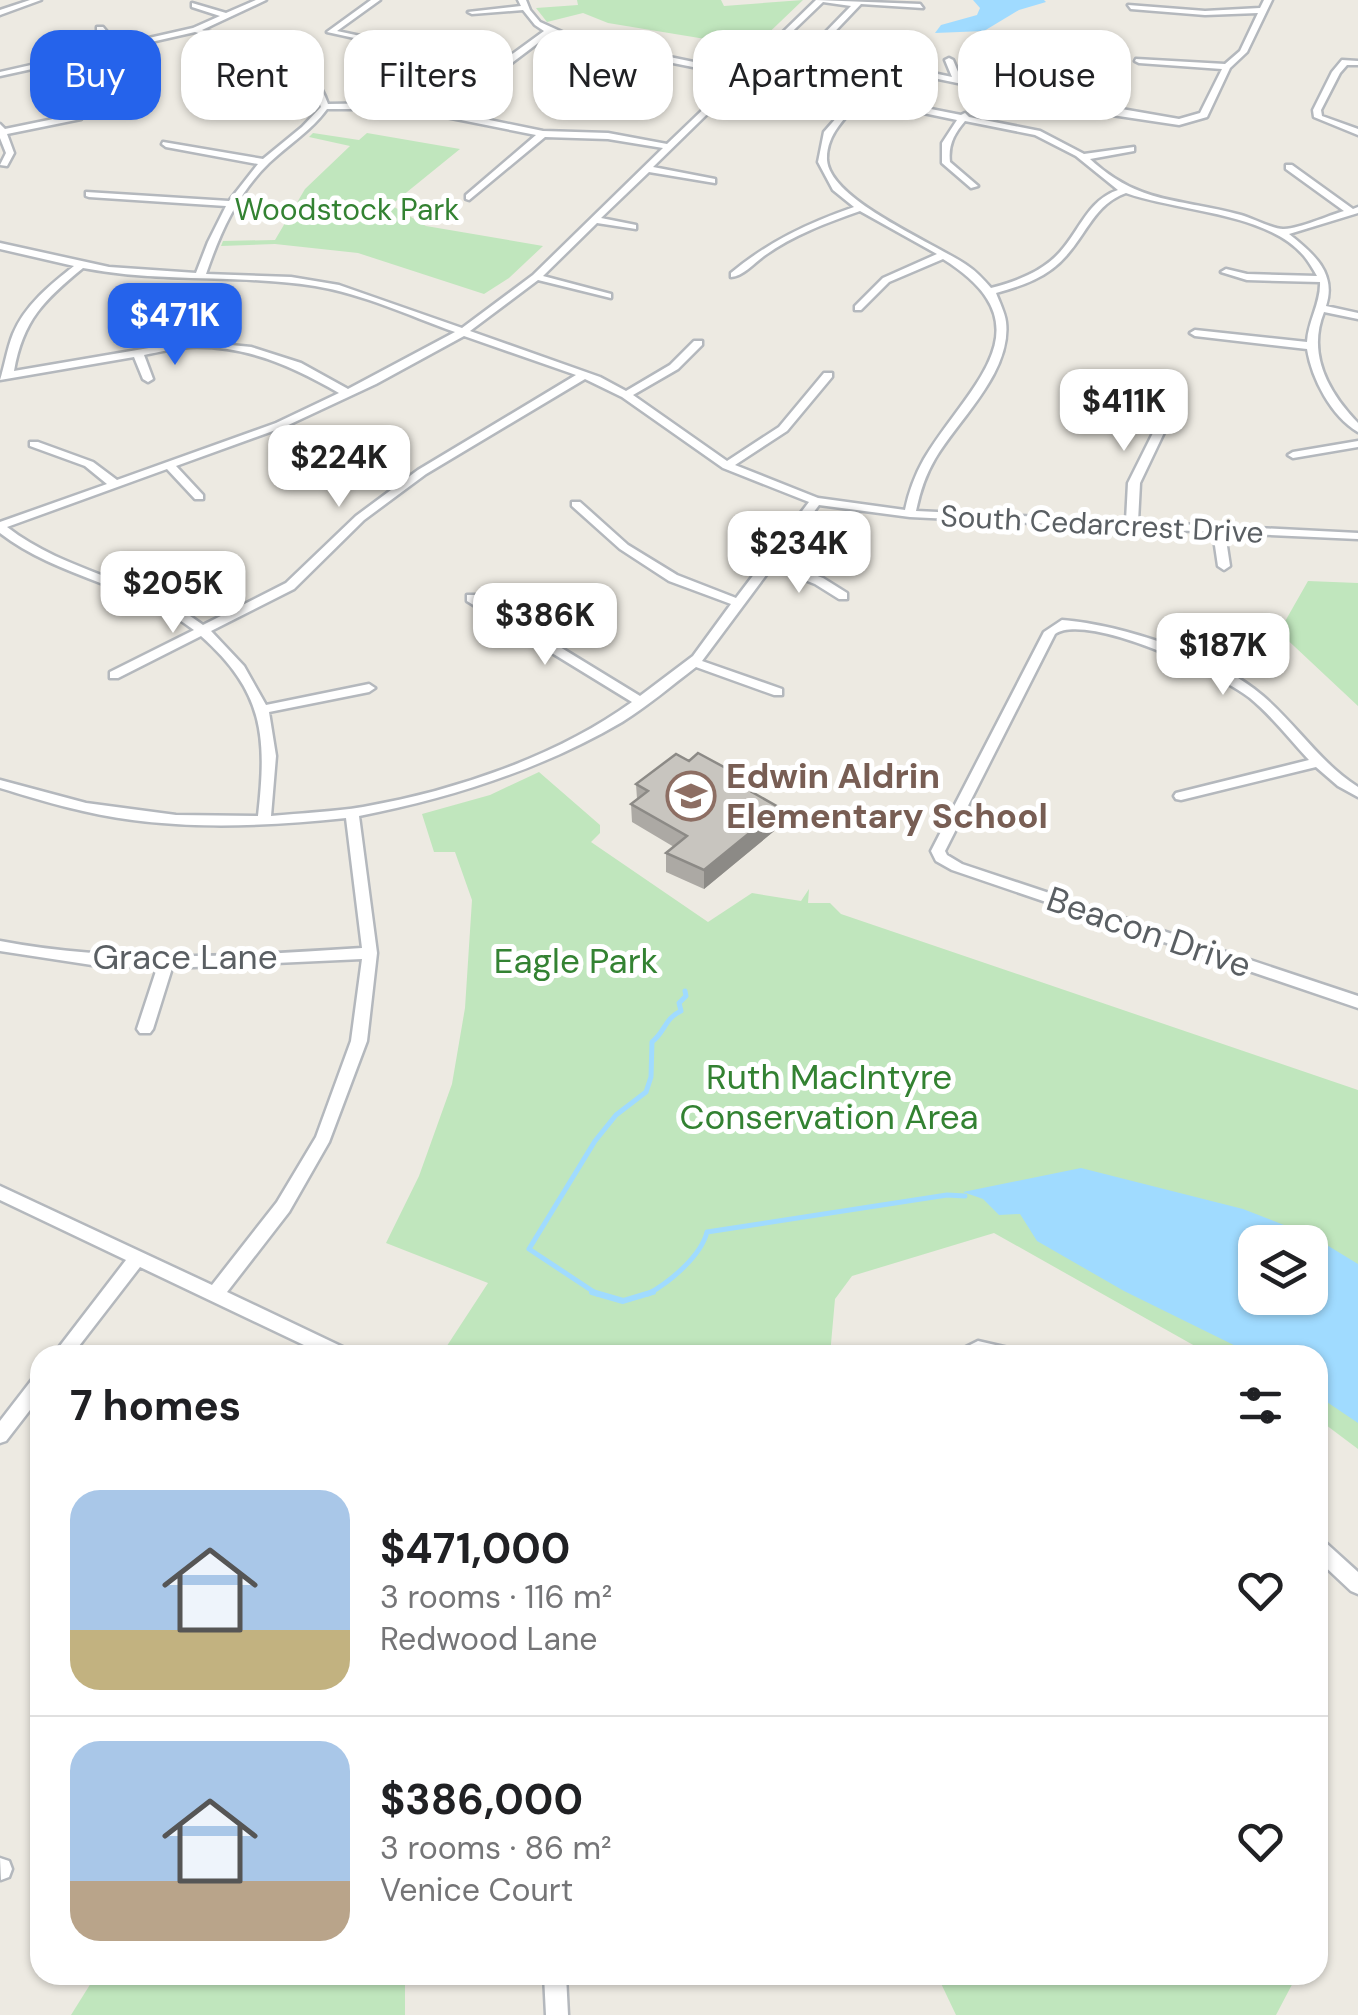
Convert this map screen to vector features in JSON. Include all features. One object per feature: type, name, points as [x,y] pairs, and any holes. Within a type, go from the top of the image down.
[{"type":"street","points":[[0,13],[37,0]]},
{"type":"street","points":[[195,30],[262,0]]},
{"type":"street","points":[[376,0],[331,32],[498,66],[533,42]]},
{"type":"street","points":[[1131,112],[1191,122],[1204,115],[1227,67],[1243,52],[1268,0]]},
{"type":"street","points":[[790,30],[821,1],[920,6]]},
{"type":"street","points":[[472,12],[523,4],[546,30]]},
{"type":"street","points":[[857,4],[817,46],[820,52],[958,81]]},
{"type":"street","points":[[195,5],[227,16]]},
{"type":"street","points":[[1131,8],[1237,21],[1254,32]]},
{"type":"street","points":[[1237,21],[1263,10]]},
{"type":"street","points":[[949,60],[958,81]]},
{"type":"street","points":[[1139,60],[1227,67]]},
{"type":"street","points":[[1358,64],[1345,62],[1336,72],[1317,110],[1318,116],[1358,132]]},
{"type":"street","points":[[0,74],[30,67]]},
{"type":"street","points":[[201,274],[230,204],[264,162],[315,121],[325,107],[324,101]]},
{"type":"street","points":[[325,107],[392,106],[542,134],[608,136],[668,147]]},
{"type":"street","points":[[4,164],[10,153],[2,129],[64,120]]},
{"type":"street","points":[[264,820],[269,753],[262,710],[242,671],[206,631],[147,596],[24,548],[0,527],[280,426],[462,332],[536,277],[696,120]]},
{"type":"street","points":[[836,120],[826,136],[824,172],[860,208],[971,273],[990,291],[1002,320],[1001,355],[916,479],[910,514]]},
{"type":"street","points":[[962,120],[945,141],[946,163],[974,186]]},
{"type":"street","points":[[983,120],[1037,132],[1083,157],[1097,174],[1126,190],[1254,221],[1282,233],[1308,255],[1324,279],[1312,346],[1315,365],[1328,393],[1358,429]]},
{"type":"street","points":[[469,197],[542,134]]},
{"type":"street","points":[[166,144],[264,162]]},
{"type":"street","points":[[1083,157],[1131,149]]},
{"type":"street","points":[[1289,167],[1354,210]]},
{"type":"street","points":[[648,169],[712,181]]},
{"type":"street","points":[[990,291],[1026,282],[1058,260],[1101,201],[1126,190]]},
{"type":"street","points":[[90,194],[230,204]]},
{"type":"street","points":[[734,275],[767,246],[811,224],[860,208]]},
{"type":"street","points":[[1282,233],[1354,210]]},
{"type":"street","points":[[595,220],[632,227]]},
{"type":"street","name":"South Cedarcrest Drive","points":[[0,246],[80,266],[143,274],[296,278],[340,288],[584,375],[626,395],[727,466],[816,502],[910,514],[1358,536]]},
{"type":"street","points":[[858,308],[886,280],[941,256]]},
{"type":"street","points":[[80,266],[38,299],[14,337],[4,376],[190,344],[247,349],[297,365],[348,394]]},
{"type":"street","points":[[1226,272],[1324,279]]},
{"type":"street","points":[[536,277],[608,296]]},
{"type":"street","points":[[1320,308],[1358,316]]},
{"type":"street","points":[[1195,333],[1312,346]]},
{"type":"street","points":[[626,395],[674,367],[698,343]]},
{"type":"street","points":[[138,354],[148,379]]},
{"type":"street","points":[[114,675],[290,586],[360,518],[422,472],[584,375]]},
{"type":"street","points":[[727,466],[782,428],[828,376]]},
{"type":"street","points":[[1132,524],[1134,483],[1176,399]]},
{"type":"street","points":[[34,444],[90,464],[116,484]]},
{"type":"street","points":[[1293,455],[1358,444]]},
{"type":"street","points":[[170,466],[199,497]]},
{"type":"street","points":[[0,784],[50,800],[134,817],[185,821],[352,813],[462,790],[573,744],[642,703],[694,662],[816,502]]},
{"type":"street","points":[[576,504],[624,546],[673,578],[739,603]]},
{"type":"street","points":[[1219,531],[1224,566]]},
{"type":"street","points":[[771,563],[819,581],[843,596]]},
{"type":"street","points":[[471,598],[642,703]]},
{"type":"street","name":"Beacon Drive","points":[[1316,764],[1266,706],[1224,674],[1179,654],[1062,624],[1050,632],[939,845],[941,858],[1358,1002]]},
{"type":"street","points":[[694,662],[778,692]]},
{"type":"street","points":[[262,710],[368,688]]},
{"type":"street","points":[[1181,796],[1316,764],[1358,794]]},
{"type":"street","points":[[214,1294],[283,1207],[323,1138],[359,1040],[370,953],[352,813]]},
{"type":"street","name":"Grace Lane","points":[[0,946],[38,955],[166,964],[370,953]]},
{"type":"street","points":[[145,1029],[166,964]]},
{"type":"street","points":[[0,1193],[322,1345]]},
{"type":"street","points":[[70,1345],[138,1258]]},
{"type":"street","points":[[0,1435],[30,1396]]},
{"type":"street","points":[[1328,1559],[1358,1585]]},
{"type":"street","points":[[556,1985],[557,2015]]},
{"type":"green space","points":[[577,0],[721,0],[724,6],[803,0],[772,30],[693,30],[693,37],[673,34],[673,30],[608,23],[583,13],[547,22],[536,8],[578,5]]},
{"type":"green space","name":"Woodstock Park","points":[[313,133],[359,140],[367,133],[460,149],[391,205],[426,226],[543,246],[509,278],[484,294],[358,253],[275,244],[221,246],[223,241],[275,240],[305,189],[350,146],[309,137]]},
{"type":"green space","points":[[1308,581],[1358,583],[1358,706],[1279,632]]},
{"type":"green space","name":"Ruth MacIntyre Conservation Area","points":[[539,772],[600,825],[600,833],[591,842],[708,922],[752,893],[801,901],[809,889],[808,903],[830,903],[841,914],[1358,1090],[1358,1449],[1328,1426],[1328,1345],[1193,1345],[994,1233],[852,1276],[835,1299],[831,1345],[448,1345],[488,1283],[386,1243],[419,1176],[452,1084],[465,1008],[472,900],[455,852],[434,852],[422,814],[490,795]]},
{"type":"green space","points":[[90,1985],[405,1985],[405,2015],[71,2015]]},
{"type":"green space","points":[[942,1985],[1292,1985],[1276,2015],[956,2015]]},
{"type":"water","points":[[973,0],[1046,2],[1019,10],[986,30],[938,33],[941,25],[977,15],[980,8]]},
{"type":"water","points":[[1081,1168],[1243,1209],[1284,1225],[1238,1225],[1238,1315],[1328,1315],[1328,1246],[1358,1264],[1358,1423],[1328,1403],[1328,1345],[1234,1345],[1124,1291],[1037,1241],[1020,1214],[999,1215],[983,1199],[963,1192]]},
{"type":"building","name":"Edwin Aldrin Elementary School","points":[[698,753],[759,786],[752,792],[780,808],[704,870],[666,853],[687,836],[631,804],[648,791],[636,784],[676,754],[689,761]]},
{"type":"waterway","points":[[596,1293],[529,1249],[595,1141],[616,1115],[646,1092],[651,1077],[652,1042],[681,1011],[679,1003],[686,996],[685,991]]},
{"type":"waterway","points":[[650,1293],[684,1268],[707,1232],[947,1195],[965,1196]]},
{"type":"waterway","points":[[596,1293],[623,1301],[650,1293]]},
{"type":"place","name":"Edwin Aldrin Elementary School","points":[[691,796]]},
{"type":"park label","name":"Eagle Park","points":[[576,961]]}]
